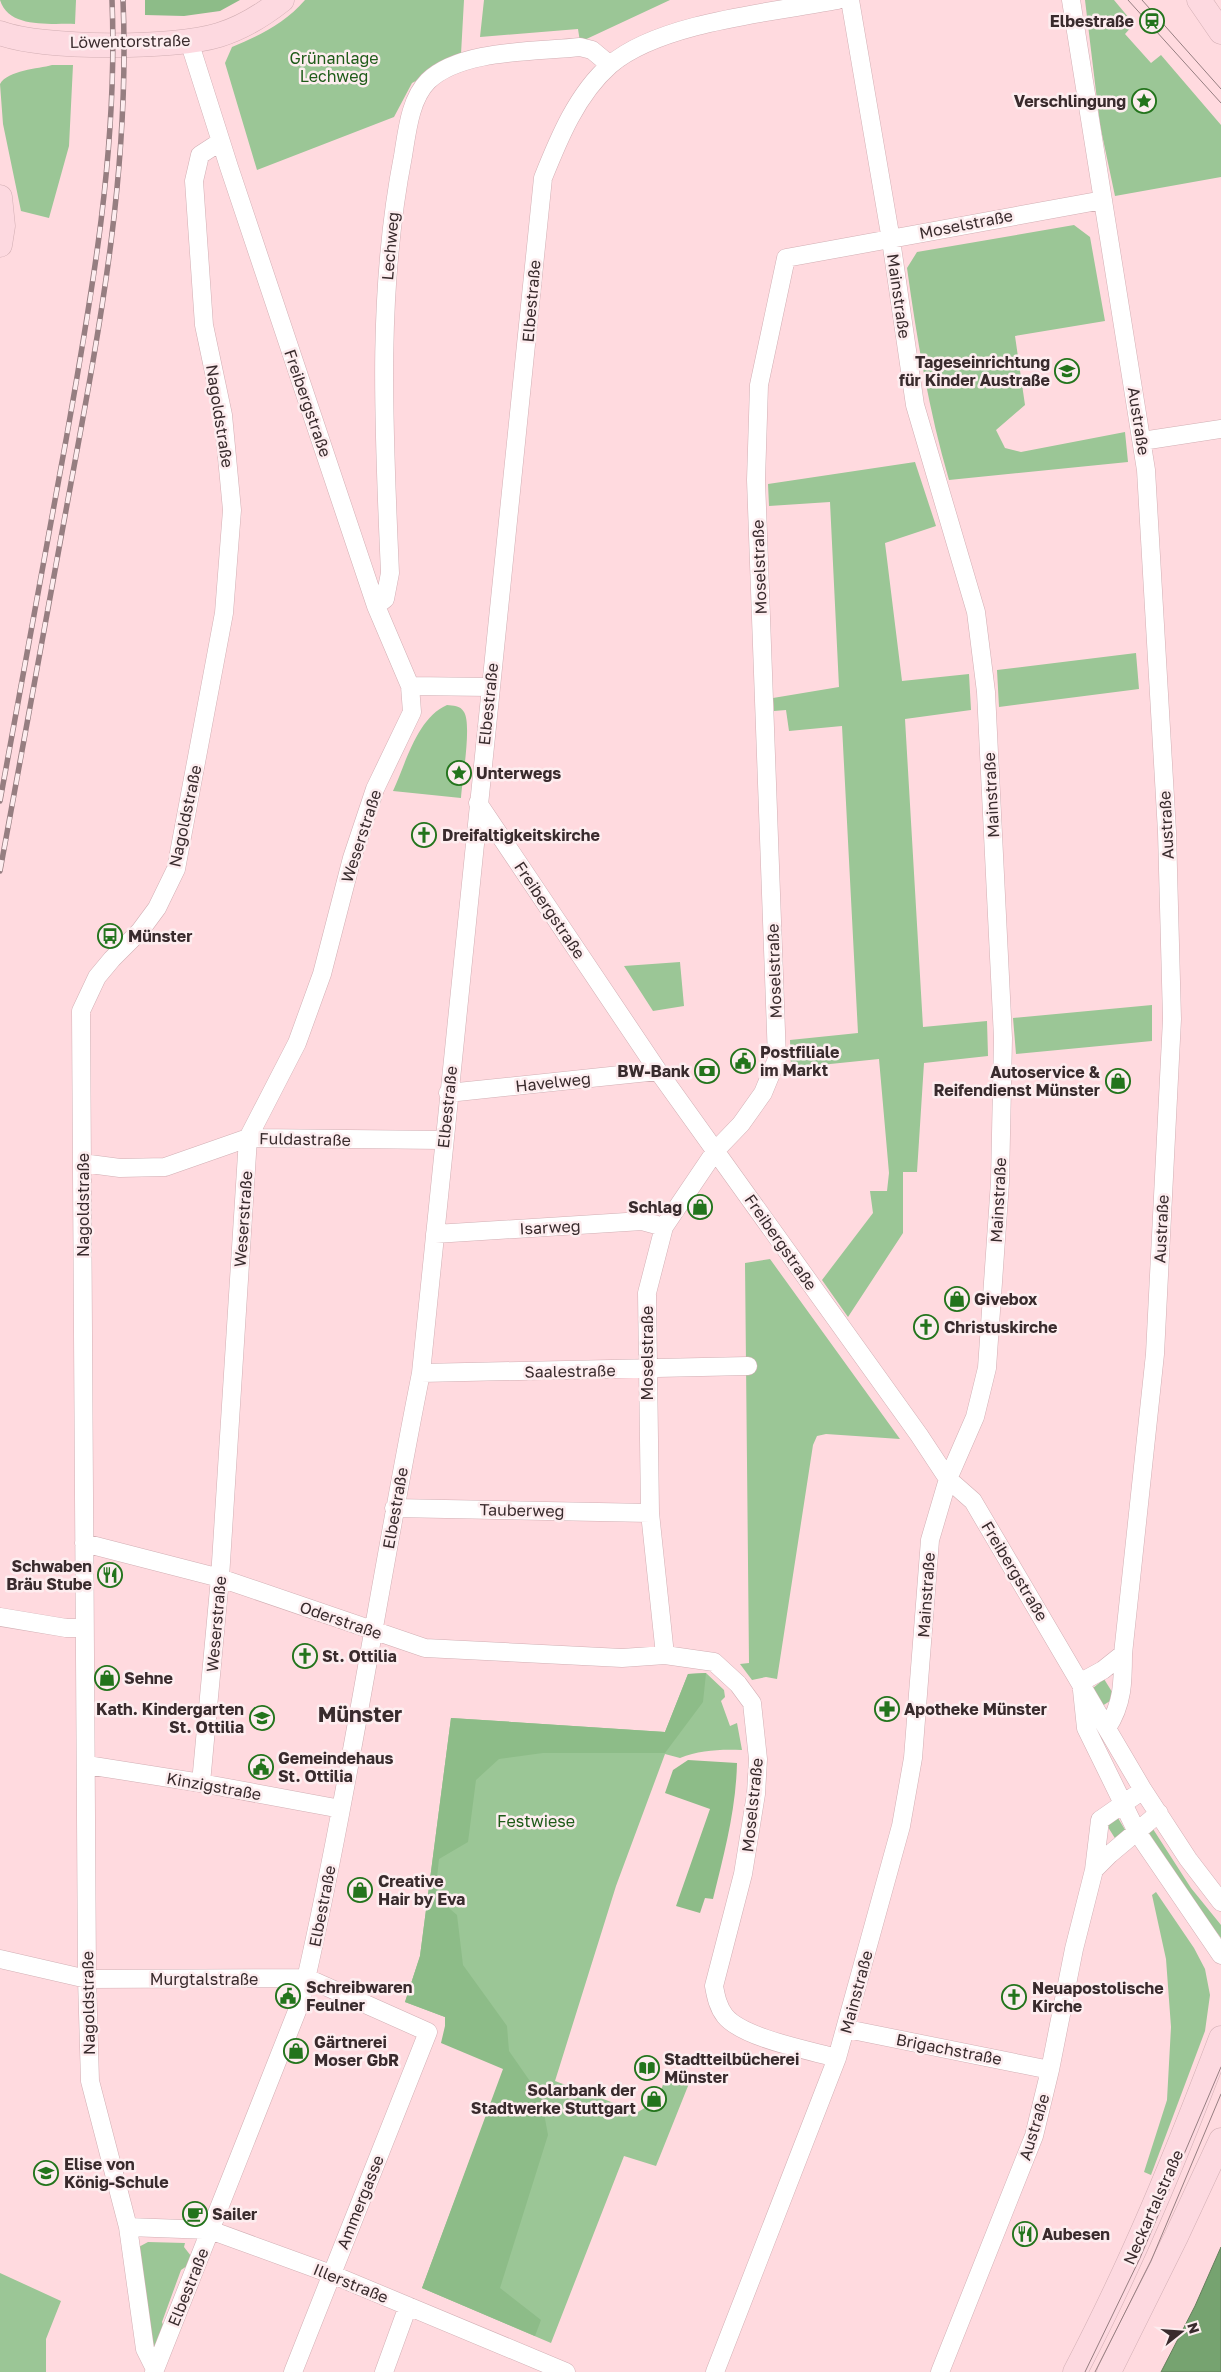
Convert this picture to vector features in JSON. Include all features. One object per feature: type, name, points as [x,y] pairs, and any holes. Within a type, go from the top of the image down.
[{"type":"main road","name":"Löwentorstraße","points":[[0,33],[27,40],[71,43],[143,44],[189,41],[226,33],[267,12],[282,0]]},
{"type":"main road","points":[[1199,0],[1221,32]]},
{"type":"main road","points":[[0,197],[3,226],[0,245]]},
{"type":"main road","name":"Neckartalstraße","points":[[1075,2372],[1129,2262],[1163,2185],[1221,2038]]},
{"type":"main road","name":"Neckartalstraße","points":[[1110,2372],[1221,2140]]},
{"type":"street","name":"Elbestraße","points":[[157,2371],[210,2230],[301,2001],[341,1809],[394,1508],[421,1373],[490,687],[522,401],[543,178],[562,131],[584,96],[610,65],[638,46],[687,28],[838,0]]},
{"type":"street","name":"Mainstraße","points":[[715,2372],[847,2029],[901,1826],[913,1758],[930,1540],[948,1480],[975,1417],[987,1368],[1000,1182],[1002,1019],[986,692],[976,612],[915,405],[891,240],[850,0]]},
{"type":"street","name":"Austraße","points":[[1071,0],[1142,441],[1146,479],[1167,832],[1172,1019],[1155,1354],[1123,1654],[1123,1674],[1117,1713],[1107,1728]]},
{"type":"street","name":"Freibergstraße","points":[[189,41],[220,142],[376,606],[410,686]]},
{"type":"street","name":"Lechweg","points":[[376,606],[384,599],[390,573],[383,404],[385,296],[394,203],[408,125],[418,94],[438,73],[484,57],[580,48],[592,50],[610,65]]},
{"type":"street","name":"Nagoldstraße","points":[[157,2371],[145,2349],[128,2227],[90,2081],[87,1979],[87,1765],[84,1628],[81,1011],[97,977],[140,931],[157,908],[176,869],[224,613],[232,510],[223,414],[204,325],[194,180],[200,155],[220,142]]},
{"type":"street","name":"Moselstraße","points":[[837,2058],[745,2031],[732,2024],[723,2014],[717,2002],[714,1986],[743,1874],[754,1810],[758,1759],[752,1703],[738,1684],[714,1662],[665,1655],[650,1513],[646,1370],[647,1293],[664,1227],[716,1150],[741,1124],[764,1092],[777,1059],[756,480],[759,386],[786,258],[1102,200]]},
{"type":"street","points":[[1142,441],[1221,429]]},
{"type":"street","points":[[410,686],[490,687]]},
{"type":"street","name":"Weserstraße","points":[[201,1783],[220,1578],[248,1138],[296,1042],[322,974],[352,858],[375,789],[412,712],[410,686]]},
{"type":"street","name":"Freibergstraße","points":[[478,803],[658,1071],[919,1435],[948,1480],[973,1502],[1081,1682],[1143,1790],[1188,1859],[1221,1902]]},
{"type":"street","name":"Havelweg","points":[[448,1093],[658,1071]]},
{"type":"street","name":"Fuldastraße","points":[[82,1164],[120,1168],[165,1167],[248,1138],[444,1140]]},
{"type":"street","name":"Isarweg","points":[[435,1234],[642,1221],[664,1227]]},
{"type":"street","name":"Saalestraße","points":[[421,1373],[646,1370],[748,1366]]},
{"type":"street","name":"Tauberweg","points":[[394,1508],[650,1513]]},
{"type":"street","name":"Oderstraße","points":[[84,1543],[220,1578],[425,1648],[622,1658],[665,1655]]},
{"type":"street","points":[[0,1617],[66,1628],[84,1628]]},
{"type":"street","points":[[1081,1682],[1103,1670],[1123,1654]]},
{"type":"street","name":"Freibergstraße","points":[[1081,1682],[1086,1728],[1136,1832],[1221,1955]]},
{"type":"street","name":"Kinzigstraße","points":[[87,1765],[201,1783],[341,1809]]},
{"type":"street","name":"Austraße","points":[[940,2372],[1028,2151],[1050,2070],[1074,1949],[1094,1870],[1100,1820],[1143,1790]]},
{"type":"street","points":[[1094,1870],[1159,1813]]},
{"type":"street","name":"Murgtalstraße","points":[[0,1959],[87,1979],[307,1978],[428,2032]]},
{"type":"street","name":"Brigachstraße","points":[[847,2029],[1050,2070]]},
{"type":"street","name":"Ammergasse","points":[[293,2372],[330,2274],[428,2032]]},
{"type":"street","name":"Illerstraße","points":[[128,2227],[210,2230],[330,2274],[566,2372]]},
{"type":"street","points":[[384,2372],[408,2306]]},
{"type":"green space","points":[[0,0],[76,0],[75,24],[43,24],[21,20],[12,16]]},
{"type":"green space","name":"Grünanlage Lechweg","points":[[305,0],[464,0],[461,54],[455,60],[412,83],[394,117],[257,170],[225,63],[232,47],[280,22]]},
{"type":"green space","points":[[484,0],[670,0],[580,42],[578,29],[480,37]]},
{"type":"green space","points":[[1085,0],[1114,0],[1134,24],[1125,34],[1151,63],[1161,55],[1221,125],[1221,177],[1115,196],[1100,125]]},
{"type":"green space","points":[[52,65],[73,65],[69,146],[49,218],[21,211],[3,124],[0,84],[4,79],[16,73]]},
{"type":"green space","points":[[1074,225],[1090,237],[1105,321],[1015,336],[1025,405],[996,430],[1005,448],[1021,452],[1125,432],[1128,462],[949,480],[935,428],[924,375],[907,268],[917,252]]},
{"type":"green space","points":[[915,462],[936,526],[885,543],[902,681],[969,674],[971,710],[905,719],[923,1027],[987,1021],[988,1056],[924,1063],[917,1172],[903,1172],[903,1233],[848,1317],[822,1280],[873,1213],[870,1191],[887,1191],[889,1173],[879,1059],[791,1068],[790,1040],[858,1033],[842,726],[789,731],[786,710],[774,711],[773,698],[839,687],[830,502],[769,506],[768,484]]},
{"type":"green space","points":[[1136,653],[1139,689],[999,707],[997,670]]},
{"type":"green space","points":[[447,705],[460,708],[466,718],[467,740],[461,798],[393,791],[420,731],[437,711]]},
{"type":"green space","points":[[680,962],[684,1006],[653,1011],[624,966]]},
{"type":"green space","points":[[1152,1005],[1152,1041],[1016,1054],[1013,1018]]},
{"type":"green space","points":[[770,1259],[900,1439],[826,1434],[817,1436],[813,1445],[777,1679],[766,1677],[752,1680],[740,1664],[749,1663],[745,1263]]},
{"type":"green space","name":"Festwiese","points":[[706,1673],[724,1690],[725,1697],[721,1701],[730,1726],[737,1723],[742,1750],[695,1753],[680,1758],[665,1754],[616,1886],[555,2081],[638,2112],[658,2100],[667,2072],[690,2081],[656,2166],[624,2156],[551,2343],[422,2288],[504,2069],[445,2026],[445,2017],[405,2002],[420,1956],[451,1718],[665,1732],[688,1674]]},
{"type":"green space","points":[[1104,1679],[1114,1695],[1110,1701],[1102,1706],[1092,1689]]},
{"type":"green space","points":[[1118,1818],[1127,1833],[1118,1843],[1106,1824]]},
{"type":"green space","points":[[1153,1829],[1191,1888],[1221,1925],[1221,1938],[1182,1887],[1149,1833]]},
{"type":"green space","points":[[1156,1892],[1194,1948],[1205,1969],[1210,1995],[1205,2031],[1151,2175],[1144,2172],[1167,2100],[1171,2027],[1166,1959],[1152,1895]]},
{"type":"green space","points":[[148,2242],[185,2243],[184,2247],[191,2256],[187,2266],[181,2270],[162,2322],[165,2330],[158,2350],[152,2351],[135,2249]]},
{"type":"green space","points":[[0,2273],[61,2301],[46,2339],[46,2372],[0,2372]]},
{"type":"shaded area","points":[[145,0],[240,0],[220,11],[184,16],[145,15]]},
{"type":"shaded area","points":[[706,1673],[703,1702],[665,1753],[543,1753],[499,1759],[476,1780],[468,1842],[439,1859],[435,1896],[457,1915],[463,1965],[507,2026],[509,2051],[541,2097],[548,2135],[500,2288],[541,2320],[535,2336],[422,2288],[503,2069],[441,2043],[445,2017],[405,2002],[420,1956],[451,1718],[665,1732],[688,1674]]},
{"type":"shaded area","points":[[688,1760],[737,1763],[732,1815],[713,1899],[705,1898],[700,1913],[676,1906],[710,1809],[665,1793],[673,1770]]},
{"type":"shaded area","points":[[1221,2247],[1221,2372],[1161,2372],[1195,2306]]},
{"type":"tram line","points":[[1128,0],[1221,103]]},
{"type":"tram line","points":[[1142,0],[1221,89]]},
{"type":"tram line","points":[[1085,2372],[1140,2258],[1221,2067]]},
{"type":"tram line","points":[[1095,2372],[1151,2261],[1221,2094]]},
{"type":"railway","points":[[0,801],[94,276],[107,166],[111,111],[113,56],[112,0]]},
{"type":"railway","points":[[0,871],[93,363],[111,243],[122,123],[124,62],[123,0]]},
{"type":"place","name":"Elbestraße","points":[[1152,21]]},
{"type":"place","name":"Verschlingung","points":[[1144,101]]},
{"type":"place","name":"Tageseinrichtung für Kinder Austraße","points":[[1067,371]]},
{"type":"place","name":"Unterwegs","points":[[459,773]]},
{"type":"place","name":"Dreifaltigkeitskirche","points":[[424,835]]},
{"type":"place","name":"Münster","points":[[110,936]]},
{"type":"place","name":"Postfiliale im Markt","points":[[743,1061]]},
{"type":"place","name":"BW-Bank","points":[[707,1071]]},
{"type":"place","name":"Autoservice & Reifendienst Münster","points":[[1118,1081]]},
{"type":"place","name":"Schlag","points":[[700,1207]]},
{"type":"place","name":"Givebox","points":[[957,1299]]},
{"type":"place","name":"Christuskirche","points":[[926,1327]]},
{"type":"place","name":"Schwaben Bräu Stube","points":[[110,1575]]},
{"type":"place","name":"St. Ottilia","points":[[305,1656]]},
{"type":"place","name":"Sehne","points":[[107,1678]]},
{"type":"place","name":"Apotheke Münster","points":[[887,1709]]},
{"type":"place","name":"Kath. Kindergarten St. Ottilia","points":[[262,1718]]},
{"type":"place","name":"Gemeindehaus St. Ottilia","points":[[261,1767]]},
{"type":"place","name":"Creative Hair by Eva","points":[[360,1890]]},
{"type":"place","name":"Schreibwaren Feulner","points":[[288,1996]]},
{"type":"place","name":"Neuapostolische Kirche","points":[[1014,1997]]},
{"type":"place","name":"Gärtnerei Moser GbR","points":[[296,2051]]},
{"type":"place","name":"Stadtteilbücherei Münster","points":[[647,2068]]},
{"type":"place","name":"Solarbank der Stadtwerke Stuttgart","points":[[654,2099]]},
{"type":"place","name":"Elise von König-Schule","points":[[46,2173]]},
{"type":"place","name":"Sailer","points":[[195,2214]]},
{"type":"place","name":"Aubesen","points":[[1025,2234]]},
{"type":"district","name":"Münster","points":[[360,1714]]}]
